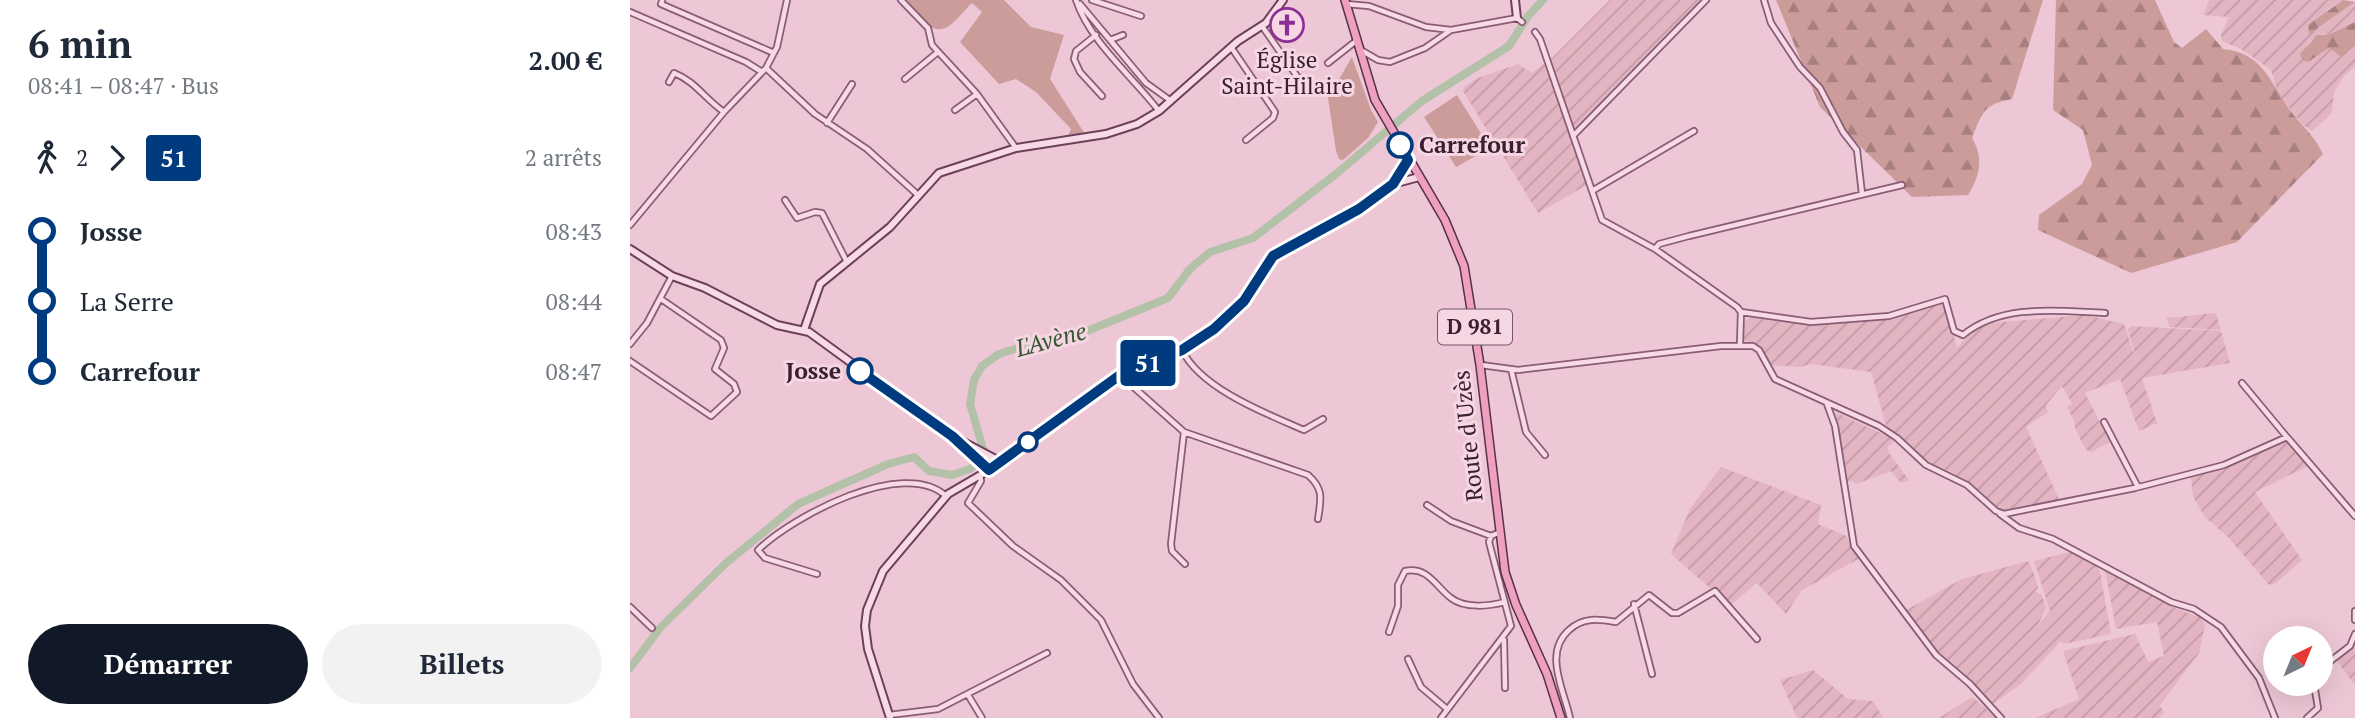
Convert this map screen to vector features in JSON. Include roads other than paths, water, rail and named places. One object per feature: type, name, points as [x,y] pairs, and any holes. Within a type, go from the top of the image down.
[{"type":"main road","name":"Route d'Uzès","points":[[1346,2],[1363,66],[1383,117],[1453,234],[1464,265],[1480,365],[1494,535],[1510,589],[1547,674],[1561,718]]},
{"type":"street","points":[[630,225],[724,112],[764,70],[774,53],[787,0]]},
{"type":"street","points":[[901,0],[928,28],[932,45],[976,94],[1016,148]]},
{"type":"street","points":[[1076,0],[1081,14],[1096,35],[1159,111]]},
{"type":"street","points":[[1076,0],[1146,83],[1171,101]]},
{"type":"street","points":[[1092,0],[1141,16]]},
{"type":"street","points":[[804,330],[820,284],[890,228],[939,173],[1016,148],[1106,134],[1138,124],[1159,111],[1231,47],[1275,15],[1283,0]]},
{"type":"street","points":[[1346,2],[1370,3],[1426,27],[1451,30],[1519,20],[1514,9],[1515,0]]},
{"type":"street","points":[[1573,136],[1706,0]]},
{"type":"street","points":[[1764,0],[1771,23],[1800,67],[1820,88],[1843,132],[1857,150],[1862,194]]},
{"type":"street","points":[[662,1],[661,4],[774,53]]},
{"type":"street","points":[[630,12],[764,70],[814,114],[867,149],[918,195]]},
{"type":"street","points":[[1262,26],[1308,92]]},
{"type":"street","points":[[1328,63],[1357,45],[1378,60],[1390,62],[1425,48],[1451,30]]},
{"type":"street","points":[[1535,32],[1540,39],[1604,224],[1655,249],[1741,312],[1811,322],[1889,316],[1945,299],[1954,331],[1958,335],[1963,335],[1987,318],[2003,315],[2038,310],[2105,313]]},
{"type":"street","points":[[1096,35],[1076,51],[1074,59],[1080,72],[1102,96]]},
{"type":"street","points":[[1110,40],[1123,35]]},
{"type":"street","points":[[1231,47],[1275,112],[1273,118],[1246,140]]},
{"type":"street","points":[[905,79],[938,52]]},
{"type":"street","points":[[1363,66],[1378,60]]},
{"type":"street","points":[[669,82],[674,73],[690,79],[706,100],[724,112]]},
{"type":"street","points":[[827,123],[852,84]]},
{"type":"street","points":[[955,110],[976,94]]},
{"type":"street","points":[[1592,191],[1694,131]]},
{"type":"street","points":[[1393,184],[1408,160]]},
{"type":"street","points":[[1047,653],[968,695],[925,712],[908,710],[890,716],[869,653],[865,621],[876,584],[883,571],[956,487],[980,475],[987,467],[1001,462],[1120,375],[1182,350],[1236,310],[1273,256],[1331,226],[1393,184],[1419,177]]},
{"type":"street","points":[[1655,249],[1659,244],[1689,236],[1902,185]]},
{"type":"street","points":[[785,200],[797,218],[815,212],[822,213],[846,261]]},
{"type":"street","points":[[630,249],[672,276],[705,288],[777,325],[804,330],[975,453],[987,467]]},
{"type":"street","points":[[631,341],[661,299],[672,276]]},
{"type":"street","points":[[630,361],[711,416],[735,396],[734,384],[715,369],[724,348],[721,340],[661,299]]},
{"type":"street","points":[[1740,344],[1741,312]]},
{"type":"street","points":[[1480,365],[1511,369],[1740,344],[1759,350],[1775,379],[1898,438],[1926,465],[1967,485],[2019,528],[2053,539],[2171,602],[2194,609],[2221,627],[2259,678],[2274,718]]},
{"type":"street","points":[[1182,350],[1220,389],[1234,398],[1304,430],[1323,419]]},
{"type":"street","points":[[1511,369],[1526,432],[1545,455]]},
{"type":"street","points":[[1120,375],[1184,432],[1308,475],[1319,485],[1318,519]]},
{"type":"street","points":[[2242,383],[2355,516]]},
{"type":"street","points":[[1827,404],[1835,426],[1854,546],[1936,654],[1970,684],[2001,718]]},
{"type":"street","points":[[2104,422],[2138,487]]},
{"type":"street","points":[[1184,432],[1171,544],[1172,551],[1185,564]]},
{"type":"street","points":[[1996,511],[2004,514],[2024,511],[2224,466],[2287,437]]},
{"type":"street","points":[[975,453],[1001,462]]},
{"type":"street","points":[[980,475],[981,481],[968,503],[1013,546],[1076,593],[1101,620],[1133,684],[1159,718]]},
{"type":"street","points":[[817,574],[765,558],[758,550],[802,516],[899,482],[933,486],[946,496]]},
{"type":"street","points":[[1427,505],[1451,521],[1494,535],[1490,550],[1511,626],[1441,718]]},
{"type":"street","points":[[1389,632],[1398,606],[1398,585],[1405,571],[1425,573],[1451,599],[1492,606],[1506,602]]},
{"type":"street","points":[[1570,718],[1555,657],[1558,643],[1579,622],[1591,619],[1616,622],[1645,596],[1653,597],[1672,613],[1715,591],[1757,639]]},
{"type":"street","points":[[1634,604],[1652,674]]},
{"type":"street","points":[[630,607],[652,628]]},
{"type":"street","points":[[2355,611],[2355,620]]},
{"type":"street","points":[[2333,659],[2350,646],[2355,634]]},
{"type":"street","points":[[1503,639],[1505,688]]},
{"type":"street","points":[[1408,659],[1421,687],[1447,709]]},
{"type":"street","points":[[968,695],[982,718]]},
{"type":"street","points":[[2307,718],[2318,708],[2316,696]]},
{"type":"waterway","name":"L'Avène","points":[[630,668],[660,628],[725,564],[798,504],[888,464],[914,457],[929,471],[952,475],[970,469],[980,461],[984,452],[970,404],[974,380],[982,366],[999,354],[1030,344],[1070,338],[1168,298],[1190,269],[1210,252],[1253,238],[1336,174],[1422,101],[1509,46],[1528,16],[1543,0]]},
{"type":"place","name":"Église Saint-Hilaire","points":[[1287,25]]},
{"type":"place","name":"Carrefour","points":[[1400,145]]},
{"type":"place","name":"Josse","points":[[860,371]]}]
